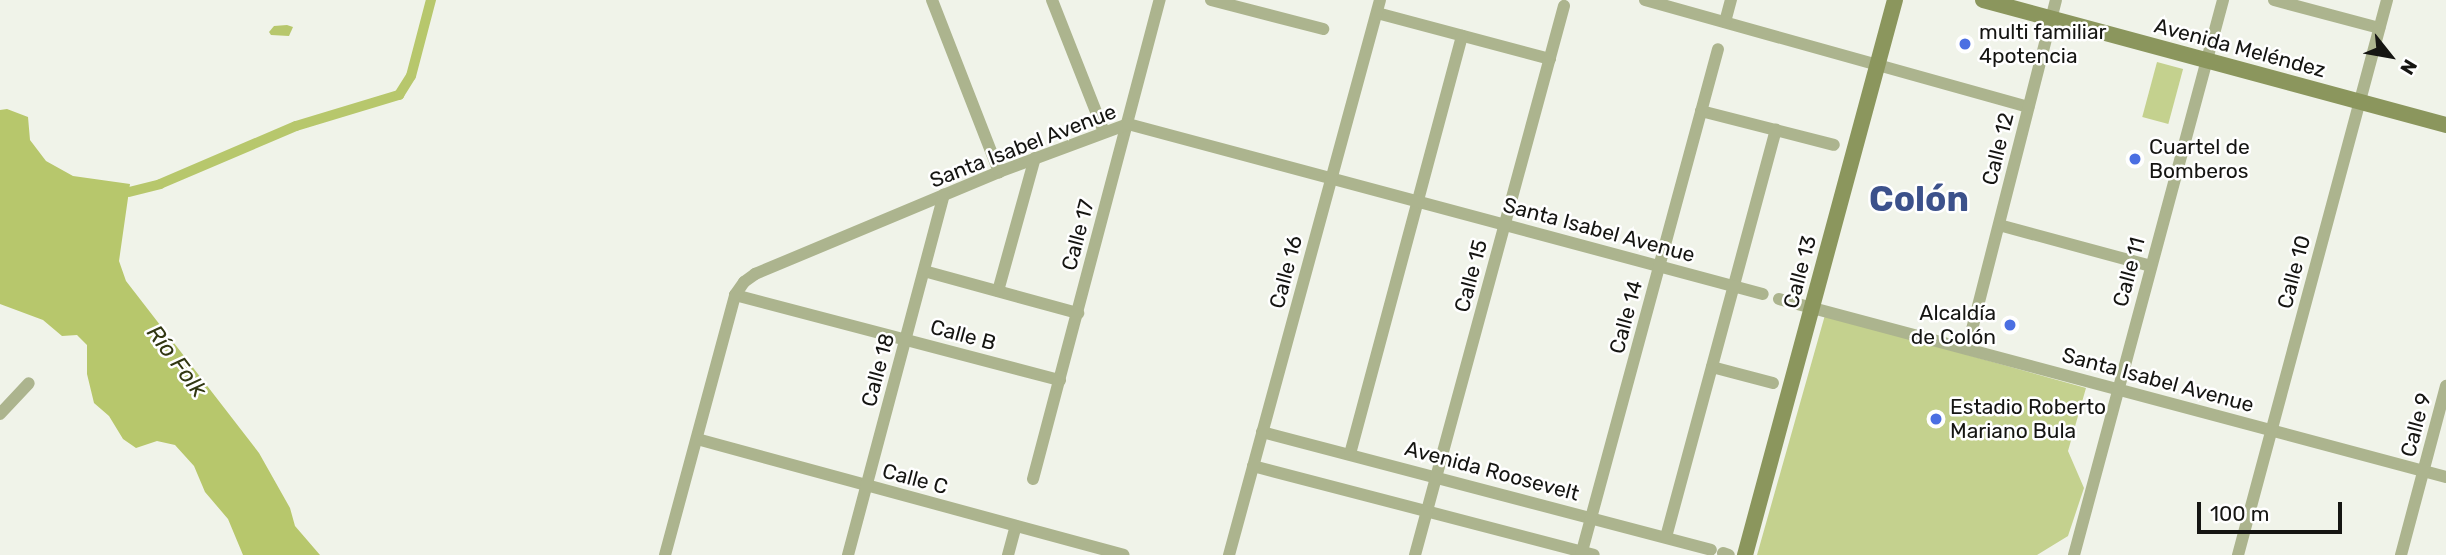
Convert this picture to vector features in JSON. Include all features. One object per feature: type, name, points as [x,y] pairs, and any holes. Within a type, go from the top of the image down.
[{"type":"main road","name":"Calle 13","points":[[1745,555],[1895,0]]},
{"type":"main road","name":"Avenida Meléndez","points":[[1983,0],[2446,125]]},
{"type":"street","points":[[932,0],[999,172]]},
{"type":"street","points":[[1052,0],[1104,132]]},
{"type":"street","name":"Calle 17","points":[[1033,479],[1160,0]]},
{"type":"street","points":[[1211,0],[1323,29]]},
{"type":"street","points":[[1645,0],[2028,107]]},
{"type":"street","points":[[1725,22],[1731,0]]},
{"type":"street","name":"Calle 12","points":[[1967,349],[2056,0]]},
{"type":"street","name":"Calle 11","points":[[2074,555],[2223,0]]},
{"type":"street","points":[[2274,0],[2379,29]]},
{"type":"street","name":"Calle 10","points":[[2238,555],[2387,0]]},
{"type":"street","points":[[1378,6],[1462,36],[1550,59]]},
{"type":"street","name":"Calle 16","points":[[1229,555],[1378,6]]},
{"type":"street","name":"Calle 15","points":[[1415,555],[1564,6]]},
{"type":"street","points":[[1350,454],[1462,36]]},
{"type":"street","name":"Calle 14","points":[[1586,554],[1592,517],[1718,48]]},
{"type":"street","points":[[1701,111],[1834,145]]},
{"type":"street","name":"Santa Isabel Avenue","points":[[735,295],[755,274],[999,172],[1128,124],[1763,294]]},
{"type":"street","points":[[1666,537],[1776,131]]},
{"type":"street","points":[[998,291],[1035,158]]},
{"type":"street","name":"Calle 18","points":[[848,555],[944,195]]},
{"type":"street","points":[[1998,225],[2151,266]]},
{"type":"street","points":[[924,271],[1077,313]]},
{"type":"street","points":[[666,555],[735,295]]},
{"type":"street","name":"Calle B","points":[[735,295],[1060,380]]},
{"type":"street","name":"Santa Isabel Avenue","points":[[1779,299],[2446,477]]},
{"type":"street","points":[[1712,367],[1773,383]]},
{"type":"street","points":[[0,414],[29,383]]},
{"type":"street","name":"Calle 9","points":[[2401,555],[2446,386]]},
{"type":"street","name":"Avenida Roosevelt","points":[[1262,432],[1721,553]]},
{"type":"street","name":"Calle C","points":[[697,439],[1123,555]]},
{"type":"street","points":[[1253,466],[1586,554]]},
{"type":"street","points":[[1008,555],[1016,526]]},
{"type":"shaded area","points":[[2157,62],[2183,69],[2168,124],[2142,117]]},
{"type":"shaded area","name":"Estadio Roberto Mariano Bula","points":[[1825,315],[2086,388],[2068,451],[2084,488],[2068,536],[2037,555],[1757,555]]},
{"type":"water","points":[[274,26],[293,27],[289,36],[271,35],[269,32]]},
{"type":"water","name":"Río Folk","points":[[7,109],[28,117],[30,140],[46,161],[73,176],[130,184],[119,261],[126,281],[259,453],[290,508],[295,526],[320,555],[243,555],[228,519],[205,492],[194,466],[175,445],[157,441],[136,448],[123,439],[109,416],[94,403],[87,374],[87,345],[77,335],[62,336],[43,320],[0,304],[0,110]]},
{"type":"waterway","points":[[129,192],[160,184],[296,126],[399,95],[411,76],[431,0]]},
{"type":"place","name":"multi familiar 4potencia","points":[[1965,44]]},
{"type":"place","name":"Cuartel de Bomberos","points":[[2135,159]]},
{"type":"place","name":"Alcaldía de Colón","points":[[2010,325]]},
{"type":"place","name":"Estadio Roberto Mariano Bula","points":[[1936,419]]},
{"type":"district","name":"Colón","points":[[1919,199]]}]
